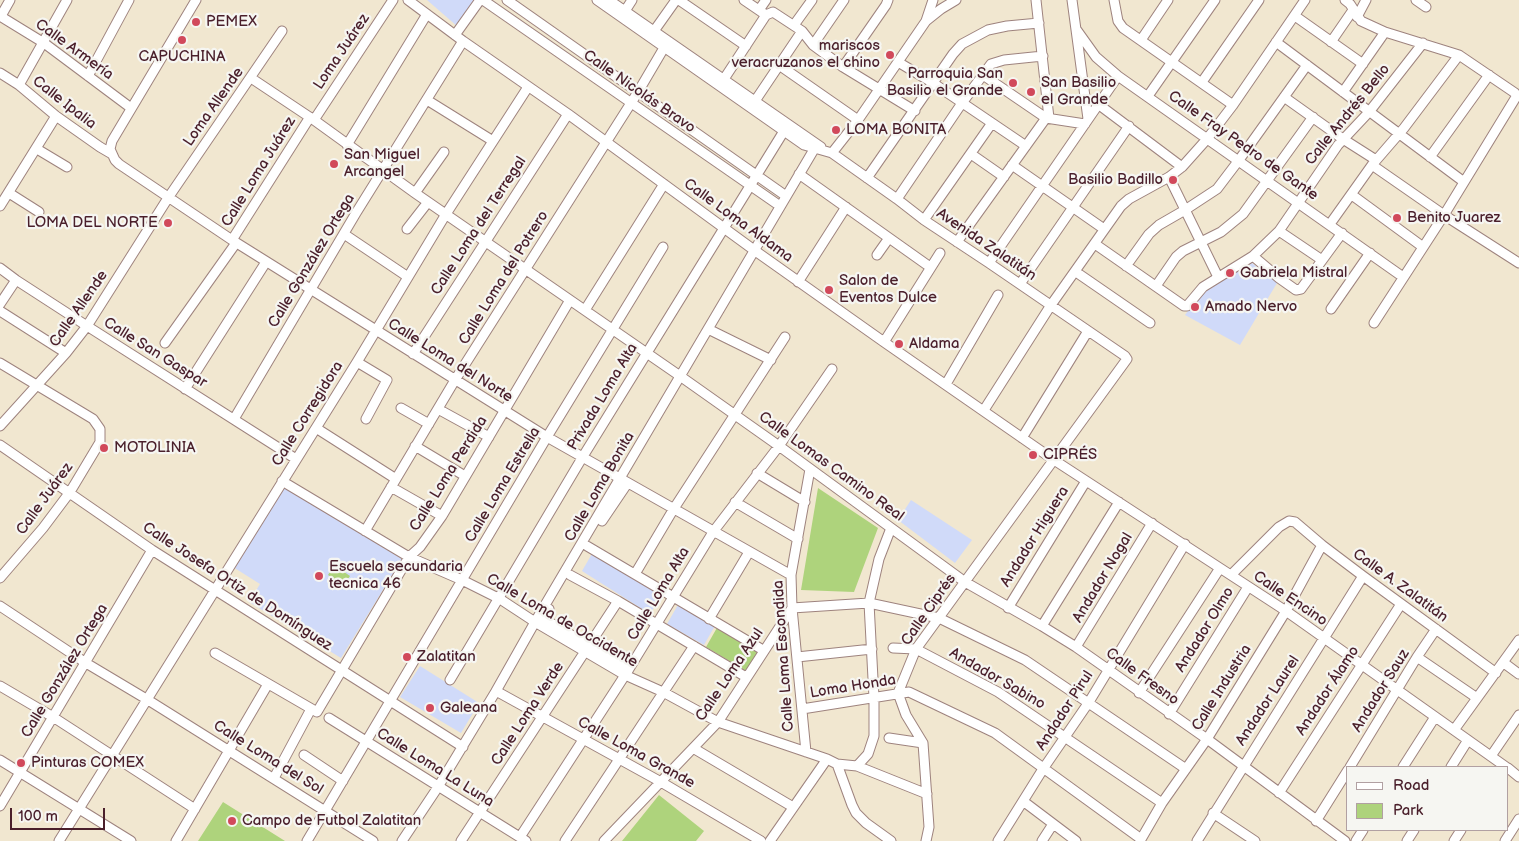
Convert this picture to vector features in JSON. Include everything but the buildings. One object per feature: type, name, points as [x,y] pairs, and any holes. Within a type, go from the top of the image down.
[{"type":"street","points":[[0,16],[10,0]]},
{"type":"street","points":[[19,84],[68,0]]},
{"type":"street","points":[[88,76],[129,0]]},
{"type":"street","points":[[111,152],[112,141],[196,0]]},
{"type":"street","name":"Loma Juárez","points":[[312,118],[393,0]]},
{"type":"street","name":"Calle Loma Aldama","points":[[408,0],[528,88],[606,141],[798,282],[1054,460]]},
{"type":"street","name":"Calle González Ortega","points":[[234,419],[344,234],[427,100],[481,0]]},
{"type":"street","name":"Calle Nicolás Bravo","points":[[481,0],[780,206]]},
{"type":"street","name":"Calle Nicolás Bravo","points":[[507,0],[786,196]]},
{"type":"street","points":[[597,0],[724,79],[818,147]]},
{"type":"street","points":[[610,0],[654,31],[667,44],[784,132],[804,145],[818,147]]},
{"type":"street","points":[[625,11],[632,0]]},
{"type":"street","points":[[654,31],[678,0],[746,46]]},
{"type":"street","points":[[744,0],[765,12],[773,12],[794,25],[802,31],[813,45],[843,67],[915,111]]},
{"type":"street","points":[[724,79],[746,46],[765,12],[766,0]]},
{"type":"street","points":[[794,25],[812,0]]},
{"type":"street","points":[[813,45],[844,0]]},
{"type":"street","points":[[843,67],[888,0]]},
{"type":"street","points":[[832,153],[858,120],[926,21],[933,0]]},
{"type":"street","points":[[926,21],[956,0]]},
{"type":"street","points":[[957,242],[1048,118],[1036,0]]},
{"type":"street","points":[[1072,0],[1086,121]]},
{"type":"street","points":[[1114,0],[1120,25],[1233,105]]},
{"type":"street","points":[[1141,40],[1168,0]]},
{"type":"street","points":[[1202,82],[1259,0]]},
{"type":"street","points":[[984,410],[1051,305],[1121,206],[1129,199],[1169,177],[1182,167],[1207,140],[1305,0]]},
{"type":"street","points":[[1346,0],[1355,14],[1370,26],[1459,55],[1515,93],[1516,97],[1444,215],[1403,276],[1374,324]]},
{"type":"street","points":[[1332,42],[1366,0]]},
{"type":"street","points":[[1416,0],[1426,7]]},
{"type":"street","points":[[1148,96],[1211,1]]},
{"type":"street","points":[[347,144],[427,14]]},
{"type":"street","name":"Calle Armería","points":[[0,16],[44,43],[131,108]]},
{"type":"street","points":[[1295,16],[1363,64]]},
{"type":"street","points":[[867,178],[953,54],[962,44],[988,30],[1039,23]]},
{"type":"street","name":"Calle Fray Pedro de Gante","points":[[1076,29],[1096,57],[1118,76],[1403,276]]},
{"type":"street","name":"Loma Allende","points":[[168,198],[282,31]]},
{"type":"street","points":[[755,101],[802,31]]},
{"type":"street","points":[[1343,92],[1385,32]]},
{"type":"street","points":[[1276,42],[1464,182]]},
{"type":"street","name":"Calle Andrés Bello","points":[[1156,286],[1187,306],[1199,290],[1253,256],[1278,231],[1343,139],[1369,112],[1424,43]]},
{"type":"street","name":"Calle Loma del Potrero","points":[[365,531],[455,380],[667,44]]},
{"type":"street","points":[[1330,224],[1374,162],[1459,55]]},
{"type":"street","points":[[897,199],[962,103],[992,64],[1004,60],[1043,56]]},
{"type":"street","points":[[898,62],[933,83],[1026,146]]},
{"type":"street","points":[[779,65],[858,120]]},
{"type":"street","points":[[1126,266],[1149,234],[1159,225],[1217,189],[1307,65]]},
{"type":"street","name":"Calle Ipalia","points":[[0,73],[19,84],[56,116],[100,147],[111,152]]},
{"type":"street","points":[[983,75],[1048,118],[1086,121]]},
{"type":"street","points":[[989,263],[1118,76]]},
{"type":"street","points":[[1430,157],[1489,76]]},
{"type":"street","name":"Calle Lomas Camino Real","points":[[251,78],[312,118],[415,193],[647,352],[965,582]]},
{"type":"street","name":"Calle Corregidora","points":[[59,841],[357,362],[446,214],[528,88]]},
{"type":"street","points":[[1284,97],[1444,215],[1519,263]]},
{"type":"street","points":[[427,100],[494,141]]},
{"type":"street","points":[[1098,104],[1182,167]]},
{"type":"street","name":"Calle Loma del Terregal","points":[[413,354],[568,114]]},
{"type":"street","points":[[0,206],[56,116]]},
{"type":"street","points":[[1095,244],[1156,286],[1176,257],[1233,224],[1243,214],[1313,117]]},
{"type":"street","name":"Calle Loma Juárez","points":[[164,343],[234,242],[312,118]]},
{"type":"street","points":[[924,220],[992,123]]},
{"type":"street","points":[[1020,284],[1129,126]]},
{"type":"street","name":"Privada Loma Alta","points":[[450,680],[500,599],[582,458],[784,132]]},
{"type":"street","name":"Avenida Zalatitán","points":[[818,147],[832,153],[924,220],[1051,305],[1125,356],[1126,359]]},
{"type":"street","name":"Calle Loma Bonita","points":[[402,841],[463,747],[535,622],[623,482],[680,376],[799,174],[818,147]]},
{"type":"street","points":[[37,149],[67,167]]},
{"type":"street","name":"Calle Loma del Norte","points":[[111,152],[115,160],[124,169],[234,242],[504,411],[623,482],[791,576]]},
{"type":"street","points":[[415,193],[444,152]]},
{"type":"street","points":[[971,154],[1004,177]]},
{"type":"street","points":[[1012,165],[1104,229]]},
{"type":"street","points":[[799,174],[930,267]]},
{"type":"street","points":[[1169,177],[1218,277]]},
{"type":"street","points":[[585,310],[664,184]]},
{"type":"street","points":[[9,193],[39,212]]},
{"type":"street","points":[[1352,195],[1423,246]]},
{"type":"street","name":"Calle Allende","points":[[0,426],[66,353],[87,326],[168,198]]},
{"type":"street","points":[[408,229],[428,202]]},
{"type":"street","points":[[798,282],[846,207]]},
{"type":"street","points":[[1278,231],[1322,260]]},
{"type":"street","points":[[1253,256],[1296,290],[1301,289],[1342,233]]},
{"type":"street","points":[[344,234],[408,277]]},
{"type":"street","points":[[877,255],[888,238]]},
{"type":"street","name":"Calle Loma Estrella","points":[[307,841],[547,437],[663,247]]},
{"type":"street","points":[[884,342],[940,253]]},
{"type":"street","points":[[1331,309],[1370,253]]},
{"type":"street","points":[[185,389],[266,262]]},
{"type":"street","name":"Calle San Gaspar","points":[[0,268],[87,326],[296,459]]},
{"type":"street","points":[[1076,272],[1150,323]]},
{"type":"street","points":[[0,304],[16,280]]},
{"type":"street","points":[[946,384],[998,295]]},
{"type":"street","name":"Calle Loma Perdida","points":[[274,778],[409,557],[420,547],[442,516],[570,300]]},
{"type":"street","points":[[0,311],[66,353]]},
{"type":"street","points":[[708,329],[771,360]]},
{"type":"street","points":[[1022,438],[1088,331]]},
{"type":"street","points":[[635,574],[673,510],[785,337]]},
{"type":"street","name":"Calle Ciprés","points":[[898,693],[916,649],[1126,359]]},
{"type":"street","points":[[0,362],[38,384]]},
{"type":"street","points":[[357,362],[387,380],[366,419]]},
{"type":"street","points":[[779,446],[832,369]]},
{"type":"street","name":"Calle Juárez","points":[[0,578],[43,528],[70,492],[100,442],[100,429],[93,419],[38,384]]},
{"type":"street","points":[[401,408],[429,424]]},
{"type":"street","points":[[438,408],[489,437]]},
{"type":"street","points":[[316,428],[442,516]]},
{"type":"street","name":"Calle Josefa Ortiz de Domínguez","points":[[0,445],[152,550],[463,747]]},
{"type":"street","points":[[415,446],[465,476]]},
{"type":"street","name":"Calle Loma Alta","points":[[524,840],[713,532],[779,446]]},
{"type":"street","name":"Calle Encino","points":[[1054,460],[1286,611],[1492,756],[1502,766]]},
{"type":"street","name":"Calle Loma Escondida","points":[[806,752],[792,608],[791,576],[810,469]]},
{"type":"street","points":[[757,473],[804,502]]},
{"type":"street","name":"Calle Loma de Occidente","points":[[282,481],[409,557],[500,599],[535,622],[718,722],[837,764],[857,766],[927,794]]},
{"type":"street","name":"Andador Higuera","points":[[1008,608],[1086,481]]},
{"type":"street","points":[[587,649],[544,619],[623,482]]},
{"type":"street","points":[[735,502],[798,539]]},
{"type":"street","points":[[1042,626],[1119,502]]},
{"type":"street","name":"Calle A. Zalatitán","points":[[1231,575],[1279,527],[1289,521],[1300,525],[1322,545],[1363,576],[1496,672]]},
{"type":"street","name":"Andador Nogal","points":[[1076,647],[1152,523]]},
{"type":"street","points":[[857,766],[868,754],[874,736],[869,604],[879,559],[891,528]]},
{"type":"street","name":"Andador Pirul","points":[[998,841],[1043,769],[1089,702],[1185,544]]},
{"type":"street","name":"Calle Industria","points":[[1140,840],[1162,803],[1206,740],[1286,611],[1322,545]]},
{"type":"street","points":[[587,546],[763,650]]},
{"type":"street","name":"Calle González Ortega","points":[[0,806],[152,550]]},
{"type":"street","points":[[710,618],[749,552]]},
{"type":"street","points":[[1139,693],[1220,568]]},
{"type":"street","points":[[570,575],[618,601],[746,677]]},
{"type":"street","name":"Andador Laurel","points":[[1197,841],[1242,766],[1363,576]]},
{"type":"street","name":"Calle Fresno","points":[[965,582],[1076,647],[1345,841]]},
{"type":"street","name":"Andador Olmo","points":[[1169,714],[1248,587]]},
{"type":"street","name":"Calle Loma Verde","points":[[461,841],[618,601]]},
{"type":"street","points":[[792,608],[869,604],[939,618],[1025,660],[1186,769]]},
{"type":"street","name":"Andador Álamo","points":[[1279,793],[1401,604]]},
{"type":"street","name":"Calle Loma del Sol","points":[[0,606],[86,663],[373,841]]},
{"type":"street","name":"Calle Loma Azul","points":[[604,841],[718,722],[792,608]]},
{"type":"street","name":"Andador Sauz","points":[[1351,766],[1436,629]]},
{"type":"street","points":[[1454,730],[1519,640]]},
{"type":"street","points":[[565,841],[694,646]]},
{"type":"street","points":[[893,648],[916,649]]},
{"type":"street","name":"Andador Sabino","points":[[916,649],[998,692],[1066,736],[1162,803]]},
{"type":"street","points":[[797,658],[872,650]]},
{"type":"street","points":[[215,653],[314,710]]},
{"type":"street","points":[[1417,657],[1477,698]]},
{"type":"street","points":[[1504,662],[1519,674]]},
{"type":"street","points":[[176,841],[268,684]]},
{"type":"street","points":[[0,686],[53,717],[195,809]]},
{"type":"street","name":"Calle Loma Grande","points":[[496,691],[661,782],[761,841]]},
{"type":"street","name":"Loma Honda","points":[[802,709],[908,692],[995,734],[1043,769]]},
{"type":"street","points":[[898,693],[906,715],[923,743],[929,827],[926,841]]},
{"type":"street","points":[[1492,756],[1519,715]]},
{"type":"street","points":[[1404,766],[1435,717]]},
{"type":"street","name":"Calle Loma La Luna","points":[[329,718],[524,840]]},
{"type":"street","points":[[889,738],[923,743]]},
{"type":"street","points":[[1453,766],[1468,740]]},
{"type":"street","points":[[694,748],[793,807]]},
{"type":"street","points":[[304,755],[343,781]]},
{"type":"street","points":[[770,841],[826,759]]},
{"type":"street","points":[[0,760],[131,841]]},
{"type":"street","points":[[837,764],[856,813],[891,841]]},
{"type":"street","points":[[1043,769],[1140,840]]},
{"type":"street","name":"Andador Sauz","points":[[1316,821],[1346,774]]},
{"type":"street","points":[[1023,801],[1076,841]]},
{"type":"street","points":[[1214,813],[1253,840]]},
{"type":"street","points":[[1505,841],[1519,819]]},
{"type":"street","points":[[1042,841],[1053,824]]},
{"type":"shaded area","points":[[427,0],[476,0],[458,27]]},
{"type":"shaded area","points":[[1252,263],[1277,283],[1240,345],[1185,315],[1204,289]]},
{"type":"shaded area","name":"Escuela secundaria tecnica 46","points":[[283,486],[402,559],[341,658],[249,602],[260,584],[233,567]]},
{"type":"shaded area","points":[[911,500],[972,540],[955,563],[898,520]]},
{"type":"shaded area","points":[[593,552],[663,593],[650,614],[582,571]]},
{"type":"shaded area","points":[[679,603],[716,624],[704,645],[667,624]]},
{"type":"shaded area","points":[[420,666],[479,703],[461,733],[400,697]]},
{"type":"green space","points":[[818,488],[878,528],[854,592],[801,590]]},
{"type":"green space","points":[[334,565],[350,576],[344,585],[328,575]]},
{"type":"green space","points":[[718,626],[760,649],[746,671],[706,647]]},
{"type":"green space","points":[[659,795],[704,831],[696,841],[622,841]]},
{"type":"green space","name":"Campo de Futbol Zalatitan","points":[[223,802],[285,841],[198,841]]},
{"type":"place","name":"PEMEX","points":[[196,22]]},
{"type":"place","name":"CAPUCHINA","points":[[182,40]]},
{"type":"place","name":"mariscos veracruzanos el chino","points":[[890,55]]},
{"type":"place","name":"Parroquia San Basilio el Grande","points":[[1013,83]]},
{"type":"place","name":"San Basilio el Grande","points":[[1031,92]]},
{"type":"place","name":"LOMA BONITA","points":[[836,130]]},
{"type":"place","name":"San Miguel Arcangel","points":[[334,164]]},
{"type":"place","name":"Basilio Badillo","points":[[1173,180]]},
{"type":"place","name":"Benito Juarez","points":[[1397,218]]},
{"type":"place","name":"LOMA DEL NORTE","points":[[168,223]]},
{"type":"place","name":"Gabriela Mistral","points":[[1230,273]]},
{"type":"place","name":"Salon de Eventos Dulce","points":[[829,290]]},
{"type":"place","name":"Amado Nervo","points":[[1195,307]]},
{"type":"place","name":"Aldama","points":[[899,344]]},
{"type":"place","name":"MOTOLINIA","points":[[104,448]]},
{"type":"place","name":"CIPRÉS","points":[[1033,455]]},
{"type":"place","name":"Escuela secundaria tecnica 46","points":[[319,576]]},
{"type":"place","name":"Zalatitan","points":[[407,657]]},
{"type":"place","name":"Galeana","points":[[430,708]]},
{"type":"place","name":"Pinturas COMEX","points":[[21,763]]},
{"type":"place","name":"Campo de Futbol Zalatitan","points":[[232,821]]}]
